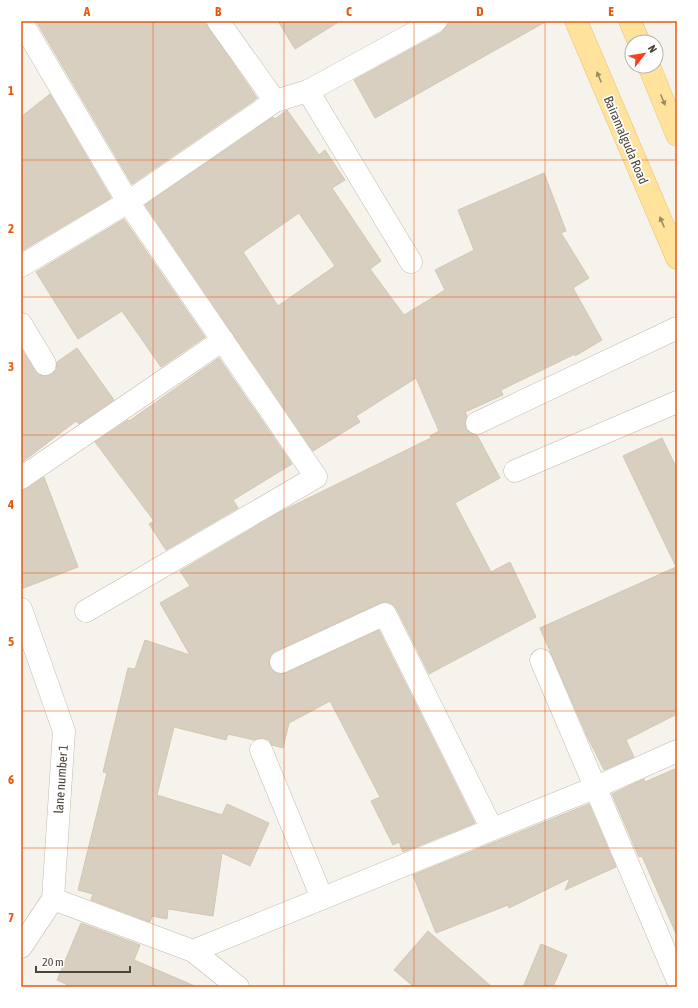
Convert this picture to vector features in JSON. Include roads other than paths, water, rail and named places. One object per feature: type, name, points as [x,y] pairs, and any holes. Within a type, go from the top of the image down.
[{"type":"main road","name":"Bairamalguda Road","points":[[576,21],[677,258]]},
{"type":"main road","points":[[630,21],[636,34]]},
{"type":"main road","points":[[652,74],[677,135]]},
{"type":"street","points":[[21,21],[128,202],[316,477],[86,611]]},
{"type":"street","points":[[218,21],[276,101]]},
{"type":"street","points":[[21,266],[128,202],[276,101],[308,91],[436,21]]},
{"type":"street","points":[[308,91],[411,262]]},
{"type":"street","points":[[21,324],[45,364]]},
{"type":"street","points":[[477,423],[677,328]]},
{"type":"street","points":[[21,478],[222,340]]},
{"type":"street","points":[[516,471],[677,402]]},
{"type":"street","name":"lane number 1","points":[[21,609],[64,731],[53,899],[21,947]]},
{"type":"street","points":[[282,662],[385,614],[492,829]]},
{"type":"street","points":[[541,660],[594,788],[677,979]]},
{"type":"street","points":[[261,750],[322,898]]},
{"type":"street","points":[[193,951],[594,788],[677,751]]},
{"type":"street","points":[[53,899],[193,951],[238,987]]}]
